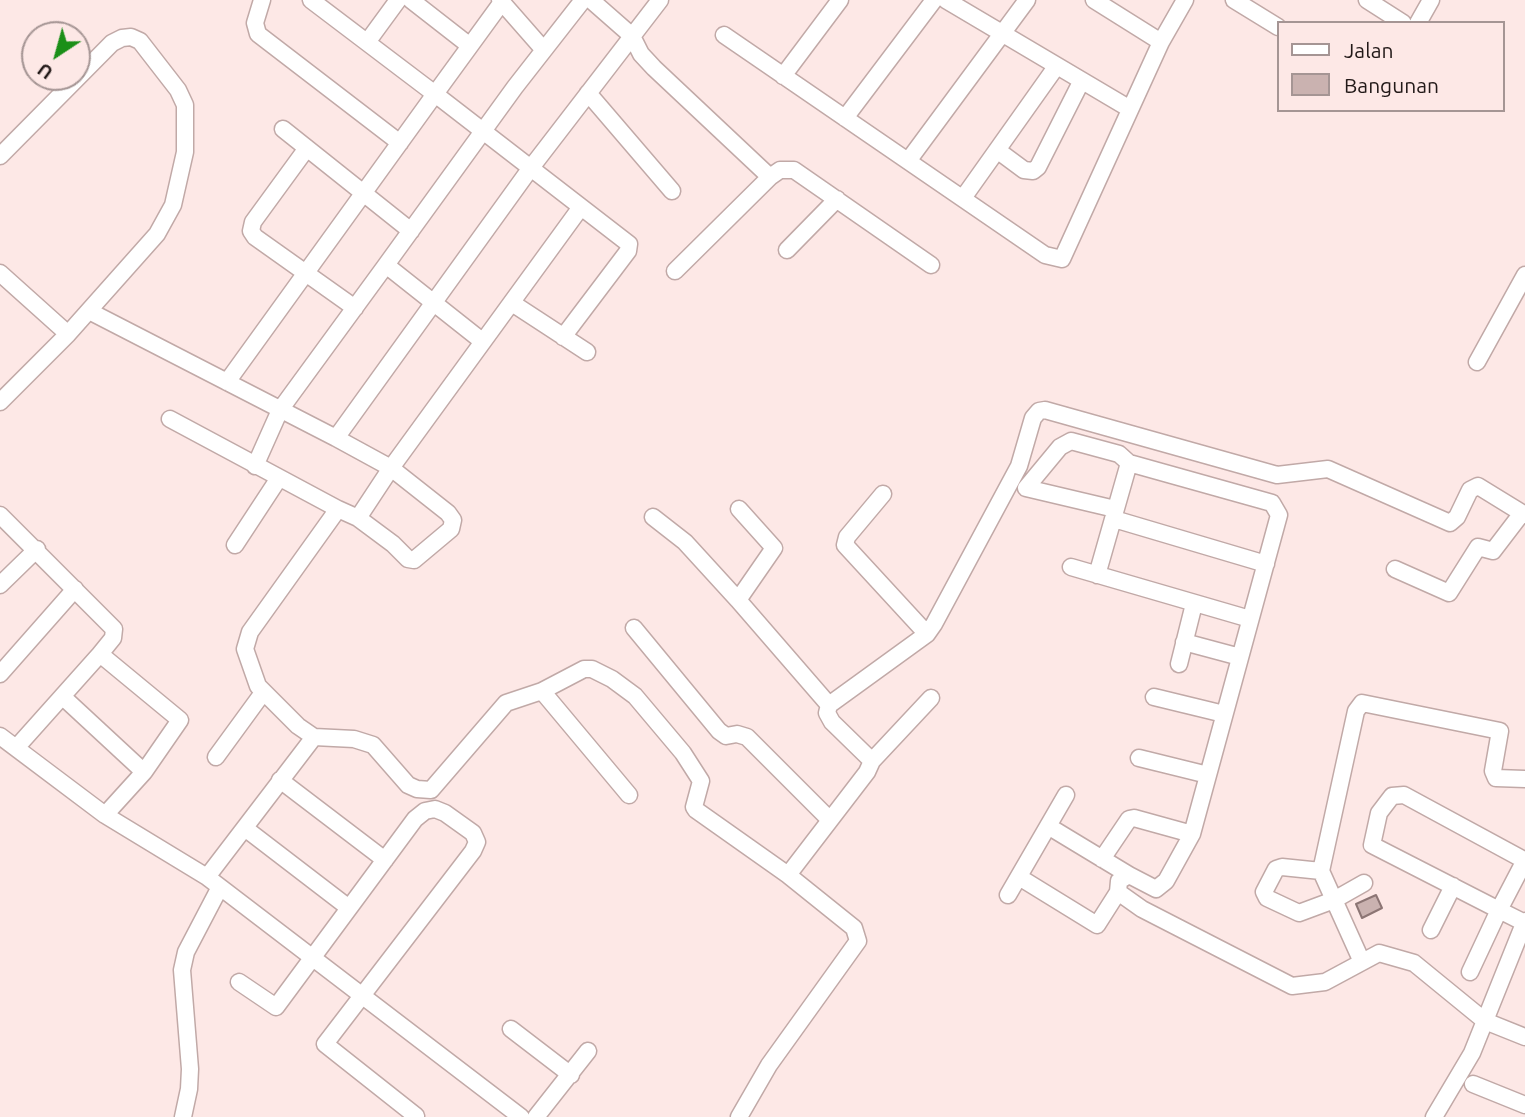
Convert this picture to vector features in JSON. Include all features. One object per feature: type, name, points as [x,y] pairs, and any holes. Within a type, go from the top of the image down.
[{"type":"street","points":[[262,0],[255,23],[258,34],[400,143]]},
{"type":"street","points":[[311,0],[368,41],[482,133],[629,244],[628,251],[563,337]]},
{"type":"street","points":[[368,41],[398,0]]},
{"type":"street","points":[[411,0],[470,47]]},
{"type":"street","points":[[255,466],[280,411],[543,49],[583,0]]},
{"type":"street","points":[[591,0],[632,36],[640,54],[654,68],[769,177]]},
{"type":"street","points":[[336,438],[530,169],[660,0]]},
{"type":"street","points":[[783,76],[840,0]]},
{"type":"street","points":[[845,118],[934,0]]},
{"type":"street","points":[[946,0],[1002,36],[1130,109]]},
{"type":"street","points":[[908,161],[1027,0]]},
{"type":"street","points":[[1094,0],[1161,43]]},
{"type":"street","points":[[723,35],[1045,254],[1062,258],[1161,43],[1185,0]]},
{"type":"street","points":[[1234,0],[1276,26]]},
{"type":"street","points":[[1367,0],[1400,21]]},
{"type":"street","points":[[1419,21],[1431,0]]},
{"type":"street","points":[[227,383],[501,1],[543,49]]},
{"type":"street","points":[[0,156],[112,43],[122,38],[131,37],[140,41],[178,90],[187,117],[186,152],[173,205],[149,246],[68,334],[0,402]]},
{"type":"street","points":[[963,198],[1056,67]]},
{"type":"street","points":[[997,150],[1024,170],[1033,171],[1038,167],[1081,82]]},
{"type":"street","points":[[588,93],[671,191]]},
{"type":"street","points":[[283,129],[411,231]]},
{"type":"street","points":[[307,148],[253,222],[251,231],[254,237],[355,308]]},
{"type":"street","points":[[675,271],[769,177],[780,170],[794,170],[932,265]]},
{"type":"street","points":[[787,250],[837,200]]},
{"type":"street","points":[[358,518],[482,341],[581,207]]},
{"type":"street","points":[[386,265],[482,341]]},
{"type":"street","points":[[1477,362],[1525,275]]},
{"type":"street","points":[[1,276],[68,334]]},
{"type":"street","points":[[512,303],[587,352]]},
{"type":"street","points":[[89,310],[391,468],[448,513],[453,520],[451,529],[414,560],[408,559],[358,518],[170,419]]},
{"type":"street","points":[[872,761],[832,722],[827,713],[829,705],[927,634],[1019,466],[1033,418],[1040,411],[1045,410],[1277,475],[1328,469],[1450,523],[1457,517],[1470,490],[1478,486],[1523,510],[1493,551],[1478,547],[1449,593],[1395,569]]},
{"type":"street","points":[[1048,827],[1156,889],[1166,881],[1192,834],[1224,714],[1266,564],[1279,515],[1272,503],[1129,463],[1119,453],[1071,441],[1060,447],[1026,488],[1266,564]]},
{"type":"street","points":[[1097,575],[1129,463]]},
{"type":"street","points":[[235,545],[279,478]]},
{"type":"street","points":[[883,494],[847,537],[845,545],[927,634]]},
{"type":"street","points":[[338,509],[250,632],[245,649],[262,694],[313,737],[354,740],[373,745],[408,785],[431,790],[506,703],[542,691],[584,669],[602,673],[623,686],[662,725],[700,778],[696,810],[788,875],[854,928],[858,942],[769,1065],[739,1117]]},
{"type":"street","points":[[738,600],[774,548],[739,509]]},
{"type":"street","points":[[0,515],[37,549],[114,629],[113,638],[63,697],[5,744],[106,815],[214,882],[522,1117]]},
{"type":"street","points":[[653,517],[685,542],[829,705]]},
{"type":"street","points":[[0,585],[37,549]]},
{"type":"street","points":[[1071,567],[1250,619]]},
{"type":"street","points":[[0,674],[75,589]]},
{"type":"street","points":[[1178,664],[1194,604]]},
{"type":"street","points":[[634,628],[719,732],[726,736],[737,734],[747,737],[830,820]]},
{"type":"street","points":[[1184,642],[1240,657]]},
{"type":"street","points":[[100,654],[180,720],[144,772],[106,815]]},
{"type":"street","points":[[542,691],[629,795]]},
{"type":"street","points":[[216,757],[262,694]]},
{"type":"street","points":[[63,697],[144,772]]},
{"type":"street","points":[[1154,697],[1224,714]]},
{"type":"street","points":[[788,875],[872,761],[931,698]]},
{"type":"street","points":[[1362,962],[1321,871],[1356,711],[1362,703],[1502,724],[1493,771],[1496,778],[1525,779]]},
{"type":"street","points":[[183,1117],[190,1069],[182,970],[186,953],[214,882],[246,829],[313,737]]},
{"type":"street","points":[[1139,758],[1208,775]]},
{"type":"street","points":[[280,780],[385,860]]},
{"type":"street","points":[[1008,895],[1066,794]]},
{"type":"street","points":[[1434,1117],[1466,1064],[1525,922],[1499,910],[1372,845],[1379,813],[1392,796],[1404,795],[1522,859],[1523,864],[1499,910],[1470,972]]},
{"type":"street","points":[[239,982],[276,1007],[415,820],[425,811],[436,808],[473,833],[477,842],[473,851],[325,1044],[416,1116]]},
{"type":"street","points":[[1102,859],[1125,822],[1134,818],[1192,834]]},
{"type":"street","points":[[246,829],[349,908]]},
{"type":"street","points":[[1321,871],[1276,869],[1264,892],[1267,898],[1299,913],[1334,900],[1364,883]]},
{"type":"street","points":[[1019,877],[1097,925],[1118,892],[1119,881],[1129,875]]},
{"type":"street","points":[[1431,930],[1453,886]]},
{"type":"street","points":[[1118,892],[1142,909],[1292,986],[1325,982],[1379,953],[1414,963],[1447,986],[1485,1021],[1525,1037]]},
{"type":"street","points":[[511,1029],[571,1075]]},
{"type":"street","points":[[536,1117],[588,1051]]},
{"type":"street","points":[[1474,1084],[1525,1105]]},
{"type":"building","points":[[1376,895],[1382,908],[1362,918],[1356,904]]}]
